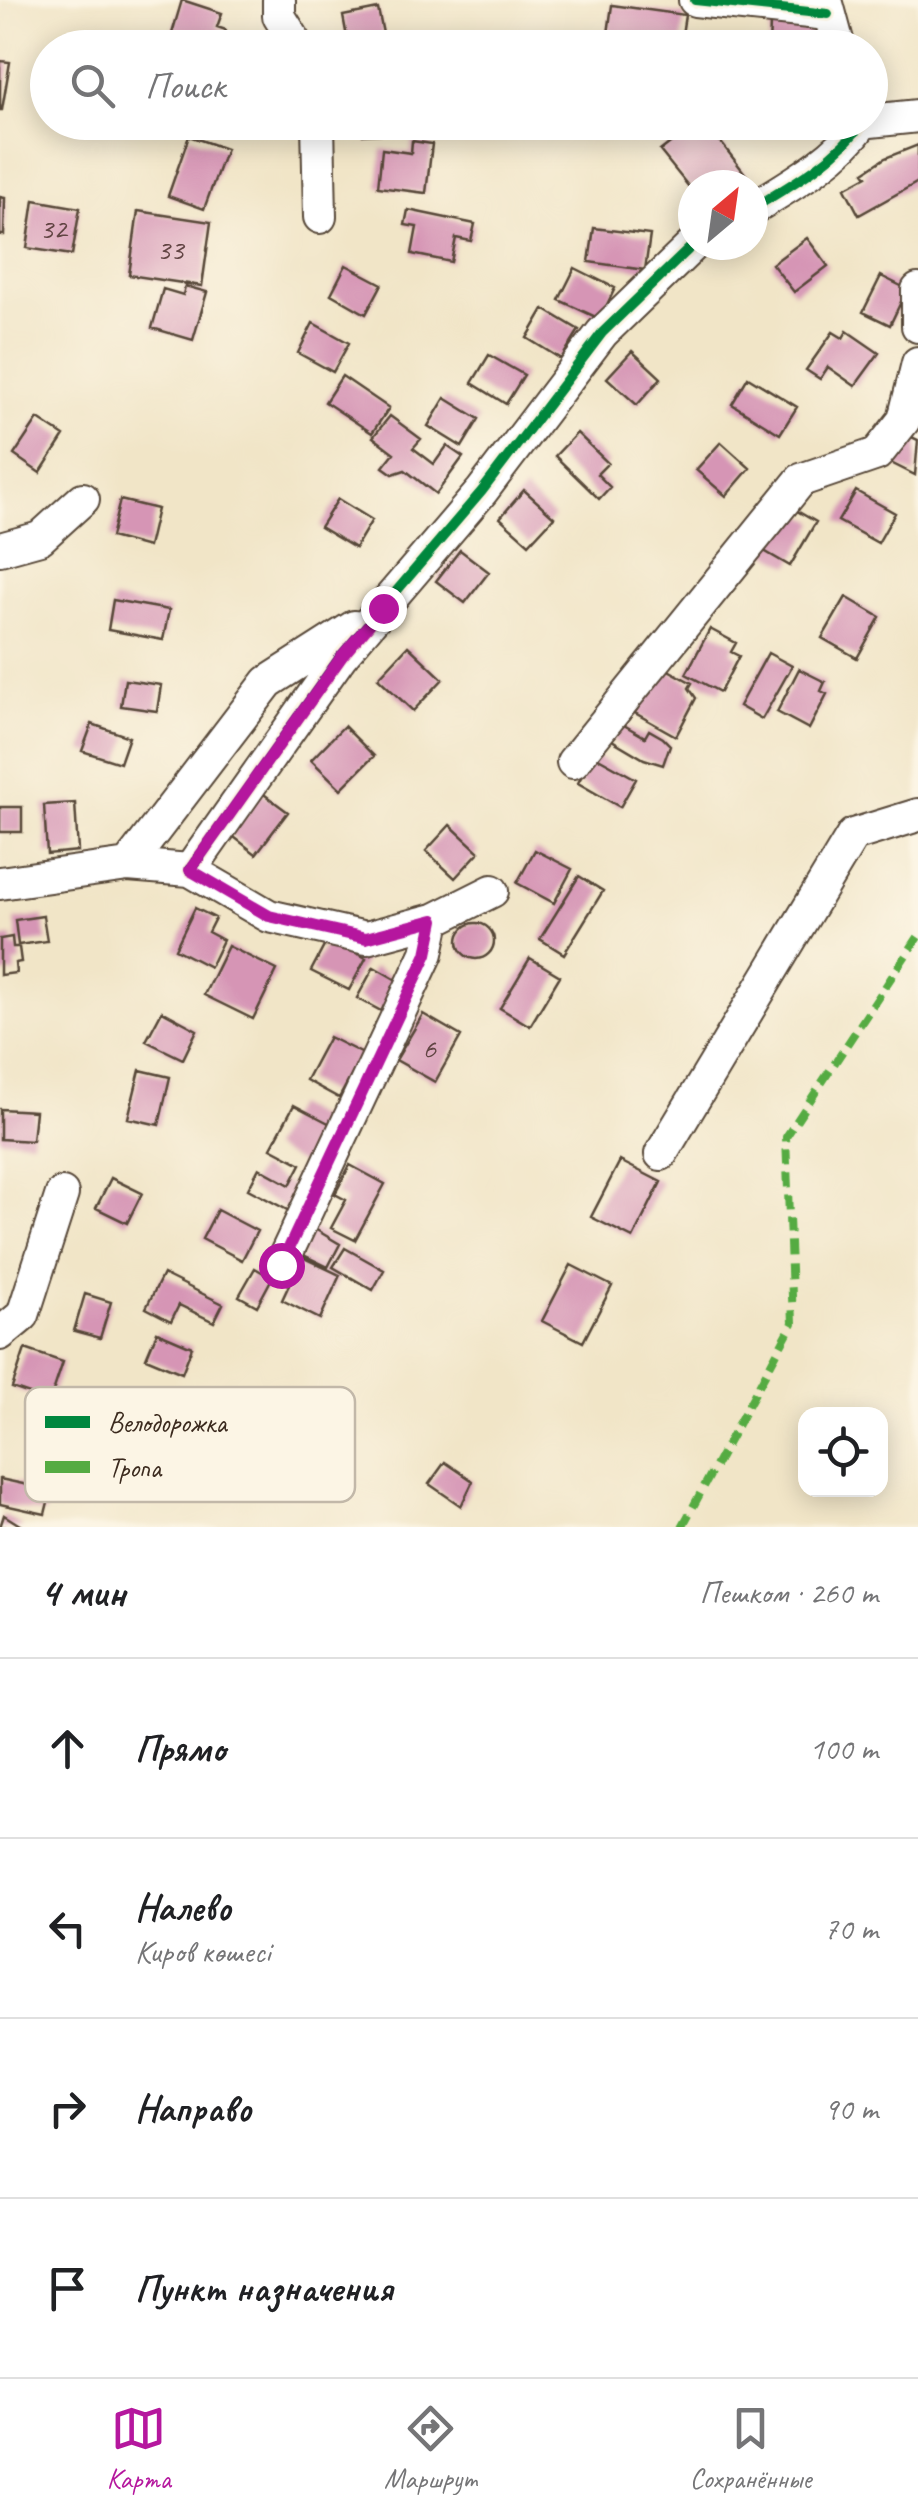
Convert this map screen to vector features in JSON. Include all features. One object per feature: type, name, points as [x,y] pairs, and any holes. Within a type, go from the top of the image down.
[{"type":"street","points":[[279,0],[278,16],[287,30]]},
{"type":"street","points":[[695,0],[827,7]]},
{"type":"street","points":[[888,119],[918,116]]},
{"type":"street","points":[[318,140],[320,217]]},
{"type":"street","points":[[768,199],[846,140]]},
{"type":"street","points":[[190,870],[342,656],[482,491],[602,333],[678,260]]},
{"type":"street","points":[[918,290],[918,326]]},
{"type":"street","points":[[573,762],[801,480],[877,454],[904,420],[918,364]]},
{"type":"street","points":[[0,549],[40,538],[83,500]]},
{"type":"street","points":[[128,865],[268,682],[383,608]]},
{"type":"street","points":[[661,1154],[853,835],[918,815]]},
{"type":"street","points":[[0,882],[128,865],[190,870],[269,916],[366,938],[434,920],[492,891]]},
{"type":"street","points":[[281,1265],[427,954],[434,920]]},
{"type":"street","points":[[0,1334],[24,1315],[62,1194]]},
{"type":"building","points":[[182,0],[222,13],[217,27],[226,30],[173,30]]},
{"type":"building","points":[[612,5],[685,15],[683,30],[609,30]]},
{"type":"building","points":[[378,9],[382,30],[346,30],[343,16]]},
{"type":"building","points":[[822,19],[822,30],[770,30],[770,23]]},
{"type":"building","points":[[0,61],[10,62],[2,110],[0,110]]},
{"type":"building","points":[[188,140],[226,149],[204,209],[168,196]]},
{"type":"building","points":[[674,140],[719,140],[742,170],[678,170],[678,173],[660,151]]},
{"type":"building","points":[[412,141],[432,144],[426,193],[378,187],[382,149],[411,153]]},
{"type":"building","points":[[918,145],[918,182],[859,215],[845,188],[867,176],[864,172],[885,158]]},
{"type":"building","points":[[0,197],[5,198],[4,235],[0,235]]},
{"type":"building","points":[[34,200],[80,208],[72,255],[27,248]]},
{"type":"building","points":[[408,210],[475,224],[471,241],[456,238],[451,262],[412,254],[417,227],[405,225]]},
{"type":"building","points":[[138,211],[211,222],[202,286],[129,275]]},
{"type":"building","points":[[594,228],[650,235],[645,270],[589,262]]},
{"type":"building","points":[[807,238],[828,266],[794,292],[772,264]]},
{"type":"building","points":[[346,265],[382,284],[366,314],[331,294]]},
{"type":"building","points":[[575,268],[615,288],[600,319],[559,300]]},
{"type":"building","points":[[881,276],[907,289],[890,325],[863,312]]},
{"type":"building","points":[[185,286],[207,292],[193,340],[152,328],[163,289],[183,295]]},
{"type":"building","points":[[544,309],[579,330],[561,359],[527,338]]},
{"type":"building","points":[[313,323],[349,343],[333,372],[298,353]]},
{"type":"building","points":[[847,331],[879,353],[855,386],[828,367],[820,379],[806,370],[833,332],[843,338]]},
{"type":"building","points":[[632,351],[661,378],[637,405],[607,378]]},
{"type":"building","points":[[489,355],[524,375],[506,404],[472,383]]},
{"type":"building","points":[[342,376],[389,408],[372,433],[325,402]]},
{"type":"building","points":[[748,377],[797,407],[780,434],[732,404]]},
{"type":"building","points":[[445,398],[479,419],[462,447],[428,426]]},
{"type":"building","points":[[390,416],[421,439],[413,448],[434,464],[447,446],[463,457],[436,494],[405,470],[393,474],[383,467],[394,453],[373,437]]},
{"type":"building","points":[[38,419],[64,436],[40,473],[14,455]]},
{"type":"building","points":[[897,430],[918,440],[915,475],[883,459]]},
{"type":"building","points":[[577,433],[608,463],[597,474],[610,487],[599,499],[555,456]]},
{"type":"building","points":[[721,442],[750,468],[726,496],[696,470]]},
{"type":"building","points":[[524,490],[554,517],[529,544],[500,518]]},
{"type":"building","points":[[856,491],[895,513],[878,543],[838,521]]},
{"type":"building","points":[[338,499],[372,520],[355,548],[320,527]]},
{"type":"building","points":[[120,500],[157,509],[148,547],[111,537]]},
{"type":"building","points":[[785,504],[816,522],[790,566],[759,548]]},
{"type":"building","points":[[460,550],[489,572],[465,603],[436,581]]},
{"type":"building","points":[[846,597],[880,617],[857,658],[822,638]]},
{"type":"building","points":[[113,600],[169,610],[163,640],[108,630]]},
{"type":"building","points":[[710,629],[736,643],[731,652],[739,656],[720,692],[686,674]]},
{"type":"building","points":[[408,646],[443,679],[413,711],[378,678]]},
{"type":"building","points":[[768,653],[792,666],[762,719],[739,706]]},
{"type":"building","points":[[661,666],[692,683],[689,688],[696,698],[676,736],[635,713]]},
{"type":"building","points":[[799,669],[825,682],[821,691],[827,694],[809,729],[777,712]]},
{"type":"building","points":[[125,680],[161,685],[157,711],[121,706]]},
{"type":"building","points":[[92,724],[129,737],[120,763],[82,751]]},
{"type":"building","points":[[622,724],[645,737],[649,730],[670,745],[663,765],[612,740]]},
{"type":"building","points":[[344,726],[374,756],[341,789],[311,760]]},
{"type":"building","points":[[593,755],[636,779],[620,807],[578,783]]},
{"type":"building","points":[[261,792],[288,812],[256,854],[230,834]]},
{"type":"building","points":[[75,803],[78,851],[47,854],[44,805]]},
{"type":"building","points":[[0,807],[22,807],[22,832],[0,832]]},
{"type":"building","points":[[450,825],[479,852],[455,878],[426,851]]},
{"type":"building","points":[[535,850],[572,869],[554,903],[517,883]]},
{"type":"building","points":[[579,876],[603,891],[564,954],[540,939]]},
{"type":"building","points":[[195,908],[215,918],[208,932],[223,940],[210,967],[175,949]]},
{"type":"building","points":[[43,916],[47,941],[18,945],[15,920]]},
{"type":"building","points":[[476,923],[489,928],[494,941],[489,954],[476,959],[463,954],[458,941],[463,928]]},
{"type":"building","points":[[12,937],[13,947],[19,947],[21,962],[15,963],[16,973],[0,975],[0,939]]},
{"type":"building","points":[[328,939],[366,958],[349,990],[311,971]]},
{"type":"building","points":[[228,946],[277,970],[253,1019],[204,995]]},
{"type":"building","points":[[530,958],[560,976],[530,1026],[500,1008]]},
{"type":"building","points":[[374,967],[400,982],[383,1012],[357,998]]},
{"type":"building","points":[[162,1011],[197,1030],[183,1059],[146,1041]]},
{"type":"building","points":[[423,1014],[461,1036],[435,1082],[396,1060]]},
{"type":"building","points":[[329,1037],[363,1054],[339,1098],[306,1080]]},
{"type":"building","points":[[140,1070],[170,1077],[159,1125],[128,1118]]},
{"type":"building","points":[[294,1105],[340,1129],[295,1214],[248,1189],[259,1168],[290,1185],[301,1164],[271,1148]]},
{"type":"building","points":[[0,1109],[35,1111],[32,1141],[0,1139]]},
{"type":"building","points":[[620,1161],[661,1182],[633,1238],[591,1217]]},
{"type":"building","points":[[350,1165],[385,1184],[355,1240],[331,1228],[346,1200],[335,1194]]},
{"type":"building","points":[[111,1178],[142,1193],[127,1223],[96,1208]]},
{"type":"building","points":[[217,1210],[257,1231],[242,1260],[202,1239]]},
{"type":"building","points":[[313,1228],[340,1244],[328,1267],[299,1253]]},
{"type":"building","points":[[345,1248],[384,1270],[373,1290],[333,1267]]},
{"type":"building","points":[[302,1257],[340,1275],[320,1319],[282,1300]]},
{"type":"building","points":[[571,1265],[612,1286],[583,1342],[542,1321]]},
{"type":"building","points":[[255,1268],[272,1278],[257,1306],[239,1296]]},
{"type":"building","points":[[163,1274],[223,1304],[214,1322],[179,1305],[171,1321],[146,1308]]},
{"type":"building","points":[[85,1294],[111,1302],[100,1338],[74,1331]]},
{"type":"building","points":[[157,1332],[192,1347],[182,1373],[146,1358]]},
{"type":"building","points":[[25,1349],[63,1362],[55,1387],[25,1387],[25,1392],[12,1388]]},
{"type":"building","points":[[445,1462],[473,1481],[461,1506],[429,1484]]},
{"type":"building","points":[[0,1479],[25,1484],[25,1502],[48,1502],[45,1514],[0,1504]]},
{"type":"building","points":[[4,1515],[23,1527],[0,1527]]},
{"type":"marked path","points":[[682,1527],[793,1323],[786,1137],[918,937]]},
{"type":"cycle path","points":[[695,0],[828,14]]},
{"type":"cycle path","points":[[768,199],[827,159],[847,140]]},
{"type":"cycle path","points":[[190,870],[341,656],[482,491],[602,333],[678,260]]},
{"type":"route","points":[[281,1265],[427,954],[434,920],[366,938],[269,916],[190,870],[342,656],[383,608]]}]
